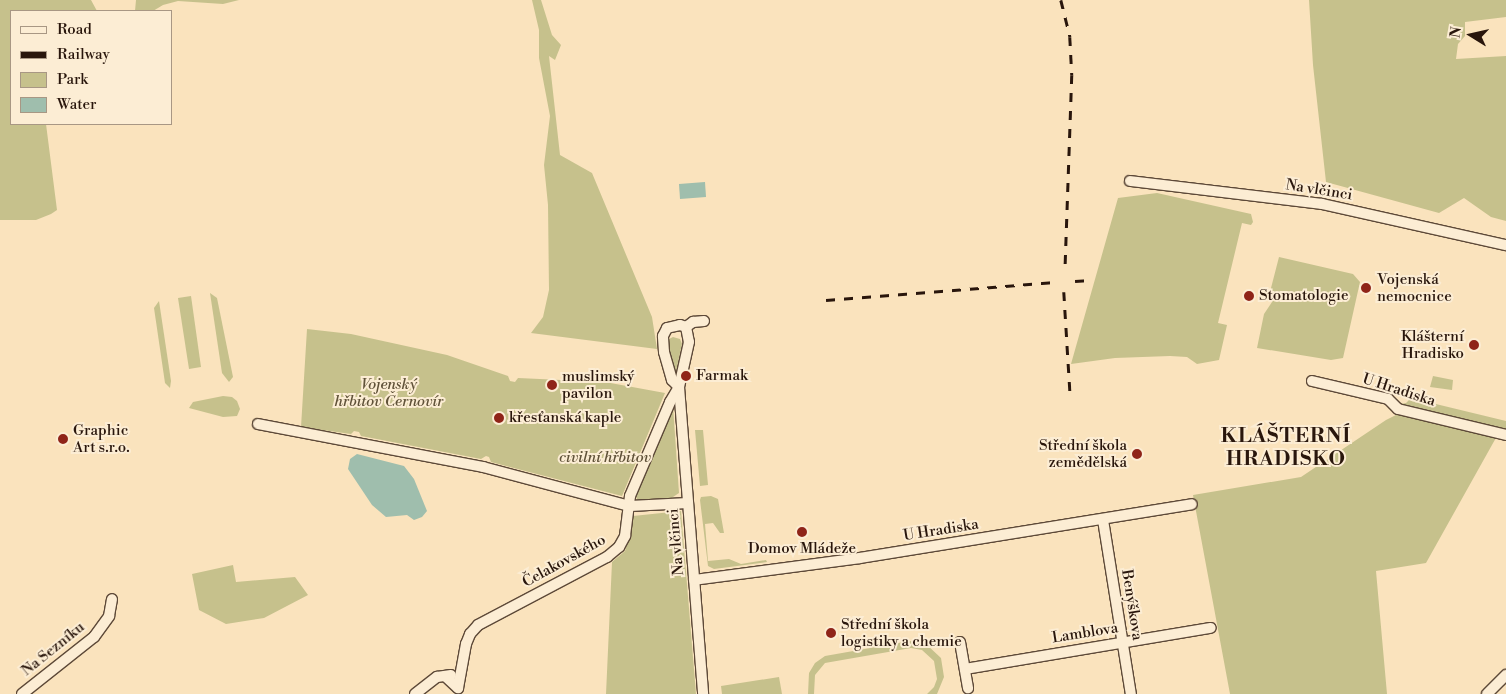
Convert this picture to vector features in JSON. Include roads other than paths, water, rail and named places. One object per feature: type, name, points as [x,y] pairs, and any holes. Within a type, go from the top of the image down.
[{"type":"street","name":"Na vlčinci","points":[[1130,181],[1322,204],[1503,244]]},
{"type":"street","points":[[686,327],[693,322],[704,320]]},
{"type":"street","name":"Na vlčinci","points":[[679,387],[672,380],[664,352],[663,336],[667,328],[680,325],[686,327],[689,342],[679,387],[703,694]]},
{"type":"street","name":"U Hradiska","points":[[1312,381],[1388,399],[1398,409],[1506,436]]},
{"type":"street","name":"Čelakovského","points":[[460,691],[468,638],[478,625],[616,551],[623,541],[630,506],[630,496],[670,402],[679,387]]},
{"type":"street","points":[[258,424],[483,467],[630,506],[688,503]]},
{"type":"street","name":"U Hradiska","points":[[694,580],[860,558],[1103,520],[1192,504]]},
{"type":"street","name":"Benýškova","points":[[1103,520],[1131,694]]},
{"type":"street","name":"Na Sezníku","points":[[22,694],[94,637],[109,616],[112,599]]},
{"type":"street","name":"Lamblova","points":[[965,669],[1211,628]]},
{"type":"street","points":[[960,642],[968,688]]},
{"type":"street","points":[[415,694],[435,678],[461,675]]},
{"type":"street","points":[[1487,694],[1506,675]]},
{"type":"street","name":"Čelakovského","points":[[445,676],[460,691]]},
{"type":"water","points":[[705,182],[706,197],[680,199],[679,184]]},
{"type":"water","points":[[357,454],[404,466],[414,479],[427,511],[422,517],[414,520],[407,515],[386,517],[372,505],[348,469],[350,459]]},
{"type":"railway","points":[[1061,0],[1070,37],[1072,75],[1065,271]]},
{"type":"railway","points":[[1075,281],[1091,280]]},
{"type":"railway","points":[[826,300],[1055,282]]},
{"type":"railway","points":[[1064,292],[1070,391]]},
{"type":"place","name":"Vojenská nemocnice","points":[[1366,288]]},
{"type":"place","name":"Stomatologie","points":[[1249,296]]},
{"type":"place","name":"Klášterní Hradisko","points":[[1474,345]]},
{"type":"place","name":"Farmak","points":[[686,376]]},
{"type":"place","name":"muslimský pavilon","points":[[552,385]]},
{"type":"place","name":"křesťanská kaple","points":[[499,418]]},
{"type":"place","name":"Graphic Art s.r.o.","points":[[63,439]]},
{"type":"place","name":"Střední škola zemědělská","points":[[1137,454]]},
{"type":"place","name":"Domov Mládeže","points":[[802,532]]},
{"type":"place","name":"Střední škola logistiky a chemie","points":[[831,633]]},
{"type":"district","name":"KLÁŠTERNÍ HRADISKO","points":[[1286,448]]},
{"type":"park label","name":"Vojenský hřbitov Černovír","points":[[389,392]]},
{"type":"park label","name":"civilní hřbitov","points":[[605,458]]}]
